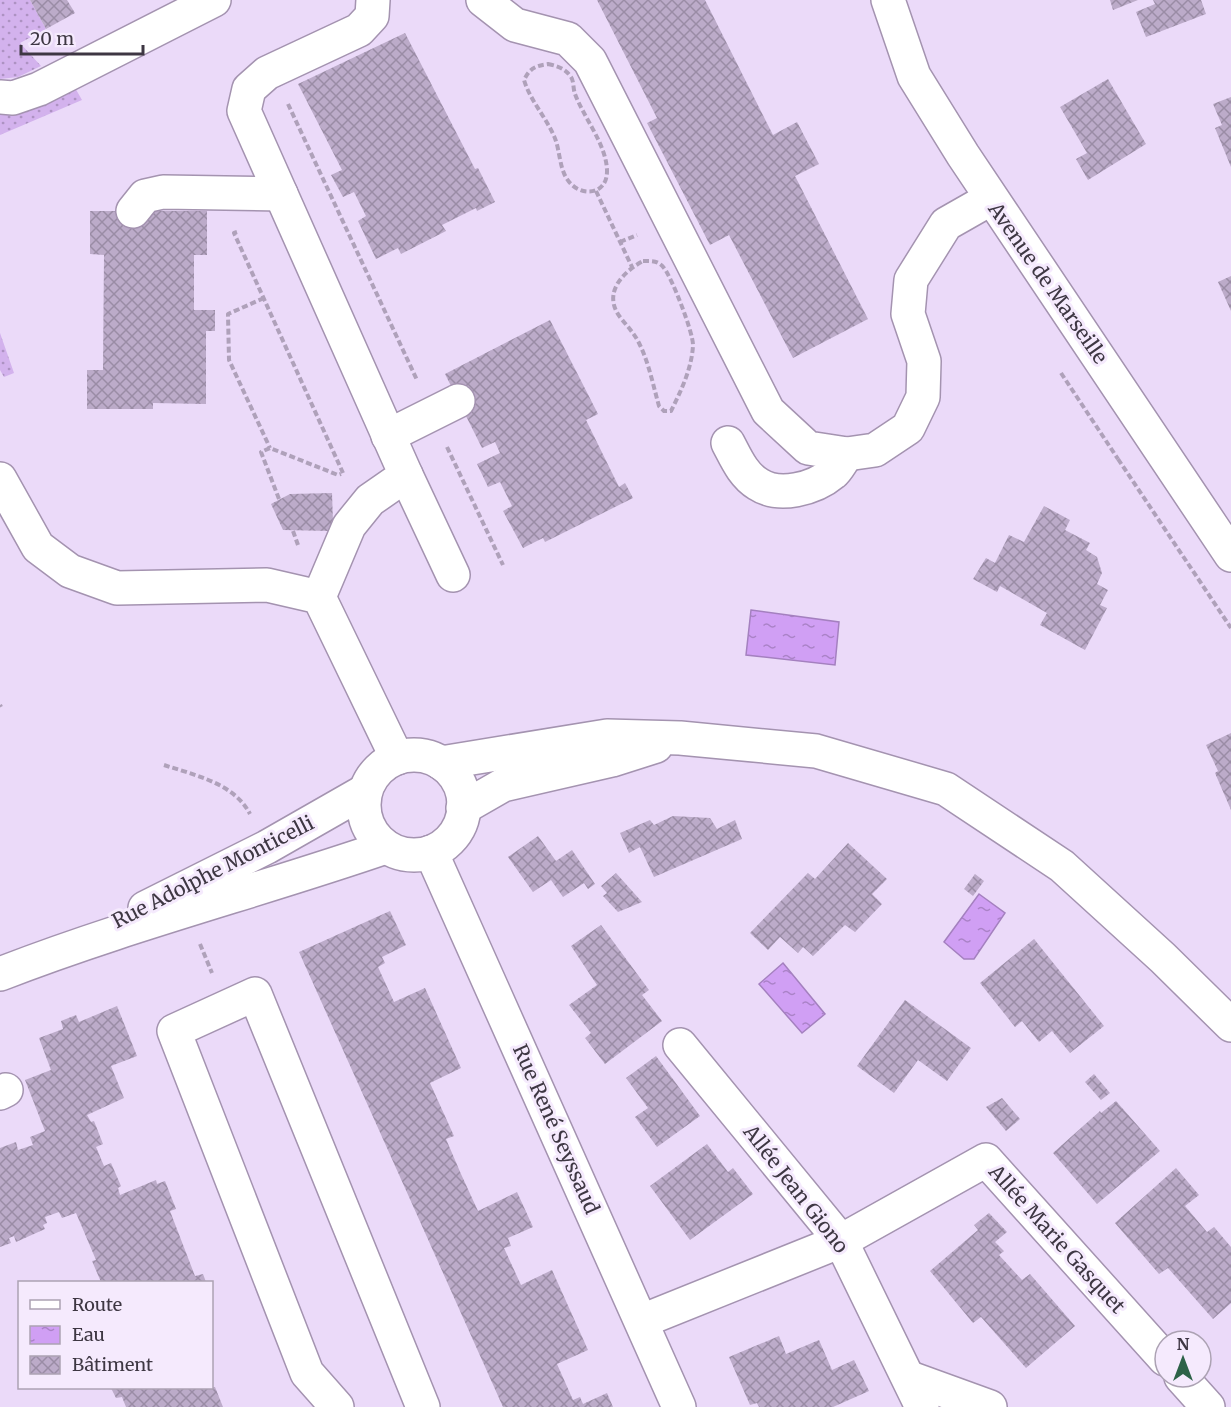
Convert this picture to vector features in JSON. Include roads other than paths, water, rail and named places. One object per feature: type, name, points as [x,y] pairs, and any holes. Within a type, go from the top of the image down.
[{"type":"street","points":[[0,97],[13,98],[39,89],[214,0]]},
{"type":"street","points":[[373,0],[372,16],[359,30],[267,73],[249,89],[244,111],[388,436],[453,575]]},
{"type":"street","points":[[483,0],[515,25],[568,39],[590,61],[768,411],[808,448],[847,454],[875,450],[908,428],[923,397],[924,370],[924,361],[908,314],[911,280],[946,224],[990,199]]},
{"type":"street","name":"Avenue de Marseille","points":[[888,0],[914,76],[990,199],[1231,555]]},
{"type":"street","points":[[133,211],[145,196],[163,192],[281,194]]},
{"type":"street","points":[[388,436],[458,401]]},
{"type":"street","points":[[728,443],[742,469],[758,485],[779,491],[818,483],[834,472],[847,454]]},
{"type":"street","points":[[366,791],[364,806],[366,822],[374,836],[386,847],[415,855],[430,852],[454,835],[463,808],[458,783],[441,763],[427,757],[397,758],[319,597],[349,526],[370,500],[406,475]]},
{"type":"street","points":[[0,479],[38,547],[70,571],[117,588],[267,585],[319,597]]},
{"type":"street","points":[[441,763],[607,736],[680,738],[816,751],[946,789],[1062,866],[1163,958],[1231,1025]]},
{"type":"street","points":[[463,808],[502,786],[612,760],[680,738]]},
{"type":"street","name":"Rue Adolphe Monticelli","points":[[0,975],[59,951],[267,847],[366,791],[372,777],[383,765],[397,758]]},
{"type":"street","name":"Rue Adolphe Monticelli","points":[[59,951],[280,883],[386,847]]},
{"type":"street","name":"Rue René Seyssaud","points":[[430,852],[679,1407]]},
{"type":"street","points":[[337,1407],[307,1373],[174,1031],[255,994],[423,1407]]},
{"type":"street","name":"Allée Jean Giono","points":[[680,1045],[841,1241],[916,1392],[990,1407]]},
{"type":"street","name":"Allée Marie Gasquet","points":[[642,1321],[841,1241],[986,1160],[1153,1346]]},
{"type":"street","points":[[1192,1389],[1208,1407]]},
{"type":"water","points":[[751,610],[839,622],[835,665],[746,655]]},
{"type":"water","points":[[979,894],[1005,913],[974,959],[964,959],[944,942]]},
{"type":"water","points":[[783,963],[825,1014],[802,1033],[759,984]]}]
